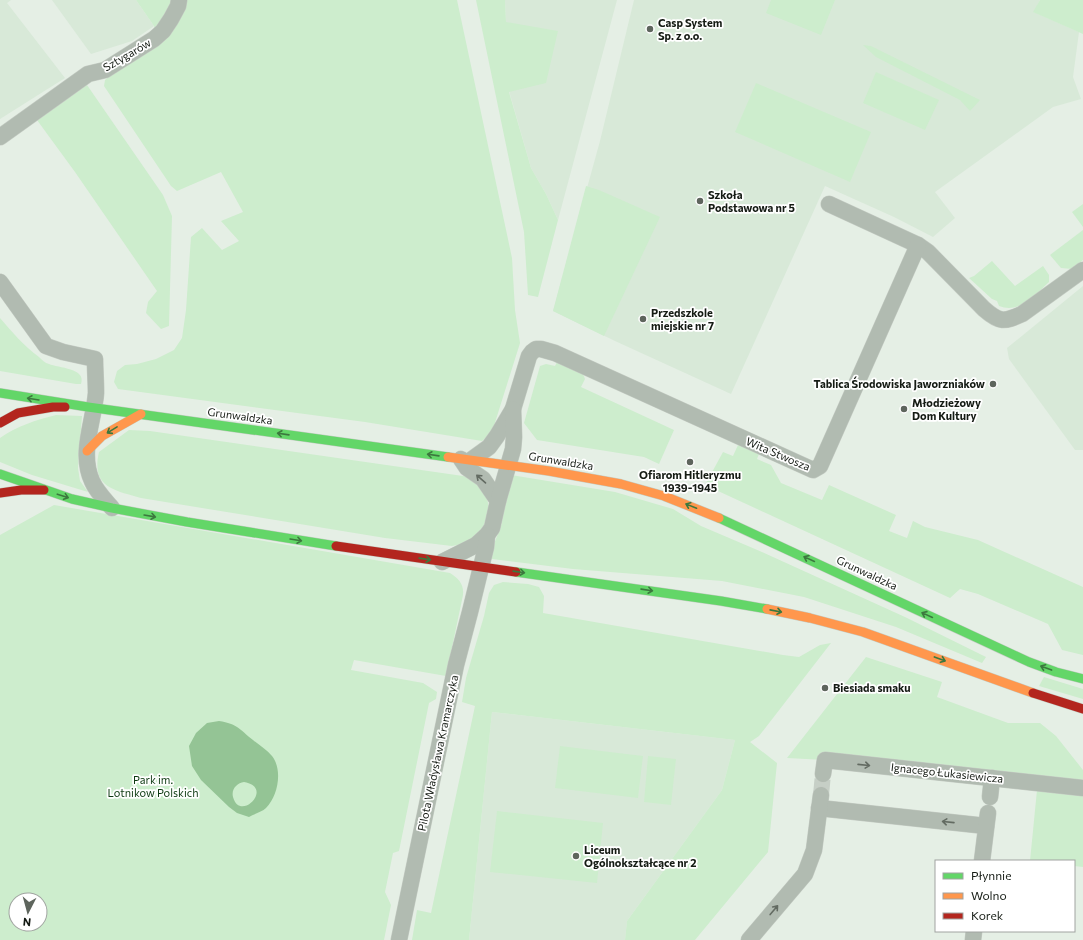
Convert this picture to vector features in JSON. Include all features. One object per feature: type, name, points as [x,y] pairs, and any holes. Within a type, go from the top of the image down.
[{"type":"main road","name":"Grunwaldzka","points":[[0,393],[508,466],[632,486],[675,500],[718,517],[1029,662],[1056,672],[1083,679]]},
{"type":"main road","points":[[0,422],[18,413],[53,407],[91,407]]},
{"type":"main road","points":[[87,451],[102,436],[141,414]]},
{"type":"main road","points":[[0,474],[72,499],[202,525],[442,562],[721,600],[823,621],[891,641],[1050,700],[1083,709]]},
{"type":"main road","points":[[0,493],[21,490],[44,490]]},
{"type":"street","name":"Sztygarów","points":[[0,137],[88,74],[105,70],[154,39],[163,31],[171,19],[178,6],[178,0]]},
{"type":"street","points":[[829,204],[918,245],[928,252],[984,310],[1000,320],[1011,319],[1022,314],[1083,270]]},
{"type":"street","name":"Wita Stwosza","points":[[512,409],[529,356],[536,349],[547,349],[813,470],[820,466],[918,245]]},
{"type":"street","points":[[0,282],[46,346],[63,352],[95,359],[96,393],[91,407],[87,442],[87,463],[91,480],[112,508]]},
{"type":"street","points":[[498,501],[483,479],[467,468],[466,460],[492,442],[512,409]]},
{"type":"street","name":"Pilota Władysława Kramarczyka","points":[[399,940],[456,665],[486,547],[487,536],[492,528],[513,449],[514,437],[512,409]]},
{"type":"street","points":[[442,562],[476,545],[487,536]]},
{"type":"street","name":"Ignacego Łukasiewicza","points":[[823,774],[825,760],[1083,788]]},
{"type":"street","points":[[982,860],[992,778]]},
{"type":"street","points":[[750,940],[805,874],[814,850],[820,801],[988,812]]},
{"type":"shaded area","points":[[0,0],[11,0],[7,3],[65,78],[0,119]]},
{"type":"shaded area","points":[[52,0],[136,0],[154,26],[132,41],[91,54]]},
{"type":"shaded area","points":[[505,0],[617,0],[558,220],[546,194],[531,168],[509,91]]},
{"type":"shaded area","name":"Szkoła Podstawowa nr 5","points":[[634,0],[1040,0],[1034,12],[1079,32],[1073,77],[1081,99],[1053,107],[935,192],[955,218],[933,237],[894,217],[825,186],[731,394],[553,311],[600,141]]},
{"type":"shaded area","points":[[1083,286],[1083,450],[1075,450],[1009,359],[1007,348]]},
{"type":"shaded area","name":"Liceum Ogólnokształcące nr 2","points":[[492,712],[735,740],[722,790],[627,921],[625,940],[469,940]]},
{"type":"shaded area","points":[[219,721],[234,725],[272,756],[277,768],[278,783],[274,797],[266,808],[260,812],[249,817],[237,813],[201,780],[192,766],[189,746],[196,733],[207,723]],"holes":[[[244,782],[253,785],[256,790],[256,796],[253,801],[248,805],[242,806],[237,804],[233,797],[235,787]]]},
{"type":"green space","points":[[136,0],[457,0],[512,258],[515,310],[520,343],[493,429],[482,441],[365,422],[118,389],[114,382],[117,371],[125,365],[137,364],[156,359],[174,350],[182,338],[186,310],[191,237],[202,228],[222,250],[239,241],[221,221],[243,212],[221,172],[177,191],[171,186],[104,86],[105,80],[112,73],[159,43],[154,26]]},
{"type":"green space","points":[[476,0],[505,0],[506,22],[558,31],[546,83],[509,92],[531,168],[546,194],[558,220],[538,297],[528,295],[524,232]]},
{"type":"green space","points":[[771,0],[835,0],[821,35],[766,13]]},
{"type":"green space","points":[[1040,0],[1083,0],[1083,34],[1033,12]]},
{"type":"green space","points":[[863,45],[871,46],[980,100],[970,111],[960,100],[876,57]]},
{"type":"green space","points":[[876,72],[939,100],[925,130],[863,103]]},
{"type":"green space","points":[[756,83],[871,132],[850,182],[735,132]]},
{"type":"green space","points":[[87,85],[163,195],[172,216],[169,326],[161,329],[146,313],[148,302],[157,291],[75,172],[37,120]]},
{"type":"green space","points":[[586,186],[599,190],[660,217],[604,336],[553,311]]},
{"type":"green space","points":[[1083,204],[1083,227],[1072,212]]},
{"type":"green space","points":[[1083,230],[1083,260],[1072,269],[1061,268],[1050,255]]},
{"type":"green space","points":[[992,261],[1015,286],[1043,266],[1049,275],[1049,282],[1027,302],[1007,308],[999,306],[997,301],[992,299],[969,278],[974,276]]},
{"type":"green space","points":[[0,318],[23,344],[45,362],[71,370],[80,375],[82,379],[81,384],[0,371]]},
{"type":"green space","points":[[557,362],[583,374],[585,379],[581,387],[674,430],[659,464],[644,457],[537,440],[524,423],[540,366],[546,364],[555,366]]},
{"type":"green space","points":[[56,415],[82,416],[78,468],[80,481],[88,492],[32,475],[0,462],[0,438],[27,424]]},
{"type":"green space","points":[[129,430],[150,431],[470,477],[475,480],[487,498],[488,510],[486,521],[477,536],[471,541],[452,546],[385,538],[141,498],[113,489],[106,485],[101,480],[98,473],[97,464],[99,452]]},
{"type":"green space","points":[[738,445],[759,454],[757,459],[771,465],[781,483],[822,500],[829,485],[896,515],[889,531],[907,538],[913,521],[925,527],[978,540],[1083,587],[1083,655],[1062,650],[1048,624],[978,594],[960,589],[950,598],[705,485],[723,452],[733,456]]},
{"type":"green space","points":[[511,475],[615,492],[673,509],[701,526],[905,617],[986,657],[982,663],[896,627],[804,597],[722,581],[573,569],[492,559],[492,549],[501,526]]},
{"type":"green space","name":"Park im. Lotnikow Polskich","points":[[54,505],[450,573],[462,585],[463,595],[446,676],[354,660],[351,670],[423,683],[437,692],[436,699],[429,703],[399,851],[393,853],[385,892],[391,905],[384,940],[0,940],[0,535]]},
{"type":"green space","points":[[503,582],[528,584],[539,587],[544,596],[543,613],[799,657],[820,645],[831,643],[759,736],[750,742],[777,763],[768,852],[695,940],[625,940],[627,921],[722,790],[735,740],[492,712],[469,940],[412,940],[417,910],[431,913],[475,706],[462,702],[466,678],[489,593],[494,585]]},
{"type":"green space","points":[[866,657],[942,682],[937,697],[1008,723],[1040,723],[1056,736],[1083,770],[1083,867],[1075,866],[1075,860],[1030,860],[1037,790],[825,760],[787,758]]},
{"type":"green space","points":[[1044,677],[1083,689],[1083,699],[1039,686]]},
{"type":"green space","points":[[560,746],[643,756],[638,798],[555,788]]},
{"type":"green space","points":[[648,756],[676,759],[671,805],[644,802]]},
{"type":"green space","points":[[497,811],[603,823],[597,883],[490,872]]},
{"type":"tunnel","points":[[821,795],[823,774]]},
{"type":"traffic: fast","points":[[0,393],[88,407],[448,457]]},
{"type":"traffic: fast","points":[[0,474],[72,499],[112,508],[187,522],[336,546]]},
{"type":"traffic: fast","points":[[719,518],[1029,662],[1056,672],[1083,679]]},
{"type":"traffic: fast","points":[[516,572],[721,601],[767,609]]},
{"type":"traffic: slow","points":[[87,451],[102,436],[141,414]]},
{"type":"traffic: slow","points":[[448,457],[549,471],[621,484],[664,496],[719,518]]},
{"type":"traffic: slow","points":[[767,609],[810,618],[863,632],[1033,693]]},
{"type":"traffic: jam","points":[[0,423],[18,413],[53,407],[65,407]]},
{"type":"traffic: jam","points":[[0,493],[21,490],[44,490]]},
{"type":"traffic: jam","points":[[336,546],[516,572]]},
{"type":"traffic: jam","points":[[1033,693],[1083,709]]},
{"type":"place","name":"Casp System Sp. z o.o.","points":[[650,29]]},
{"type":"place","name":"Szkoła Podstawowa nr 5","points":[[700,201]]},
{"type":"place","name":"Przedszkole miejskie nr 7","points":[[643,319]]},
{"type":"place","name":"Tablica Środowiska Jaworzniaków","points":[[993,384]]},
{"type":"place","name":"Młodzieżowy Dom Kultury","points":[[904,409]]},
{"type":"place","name":"Ofiarom Hitleryzmu 1939-1945","points":[[690,462]]},
{"type":"place","name":"Biesiada smaku","points":[[825,688]]},
{"type":"place","name":"Liceum Ogólnokształcące nr 2","points":[[576,856]]}]
